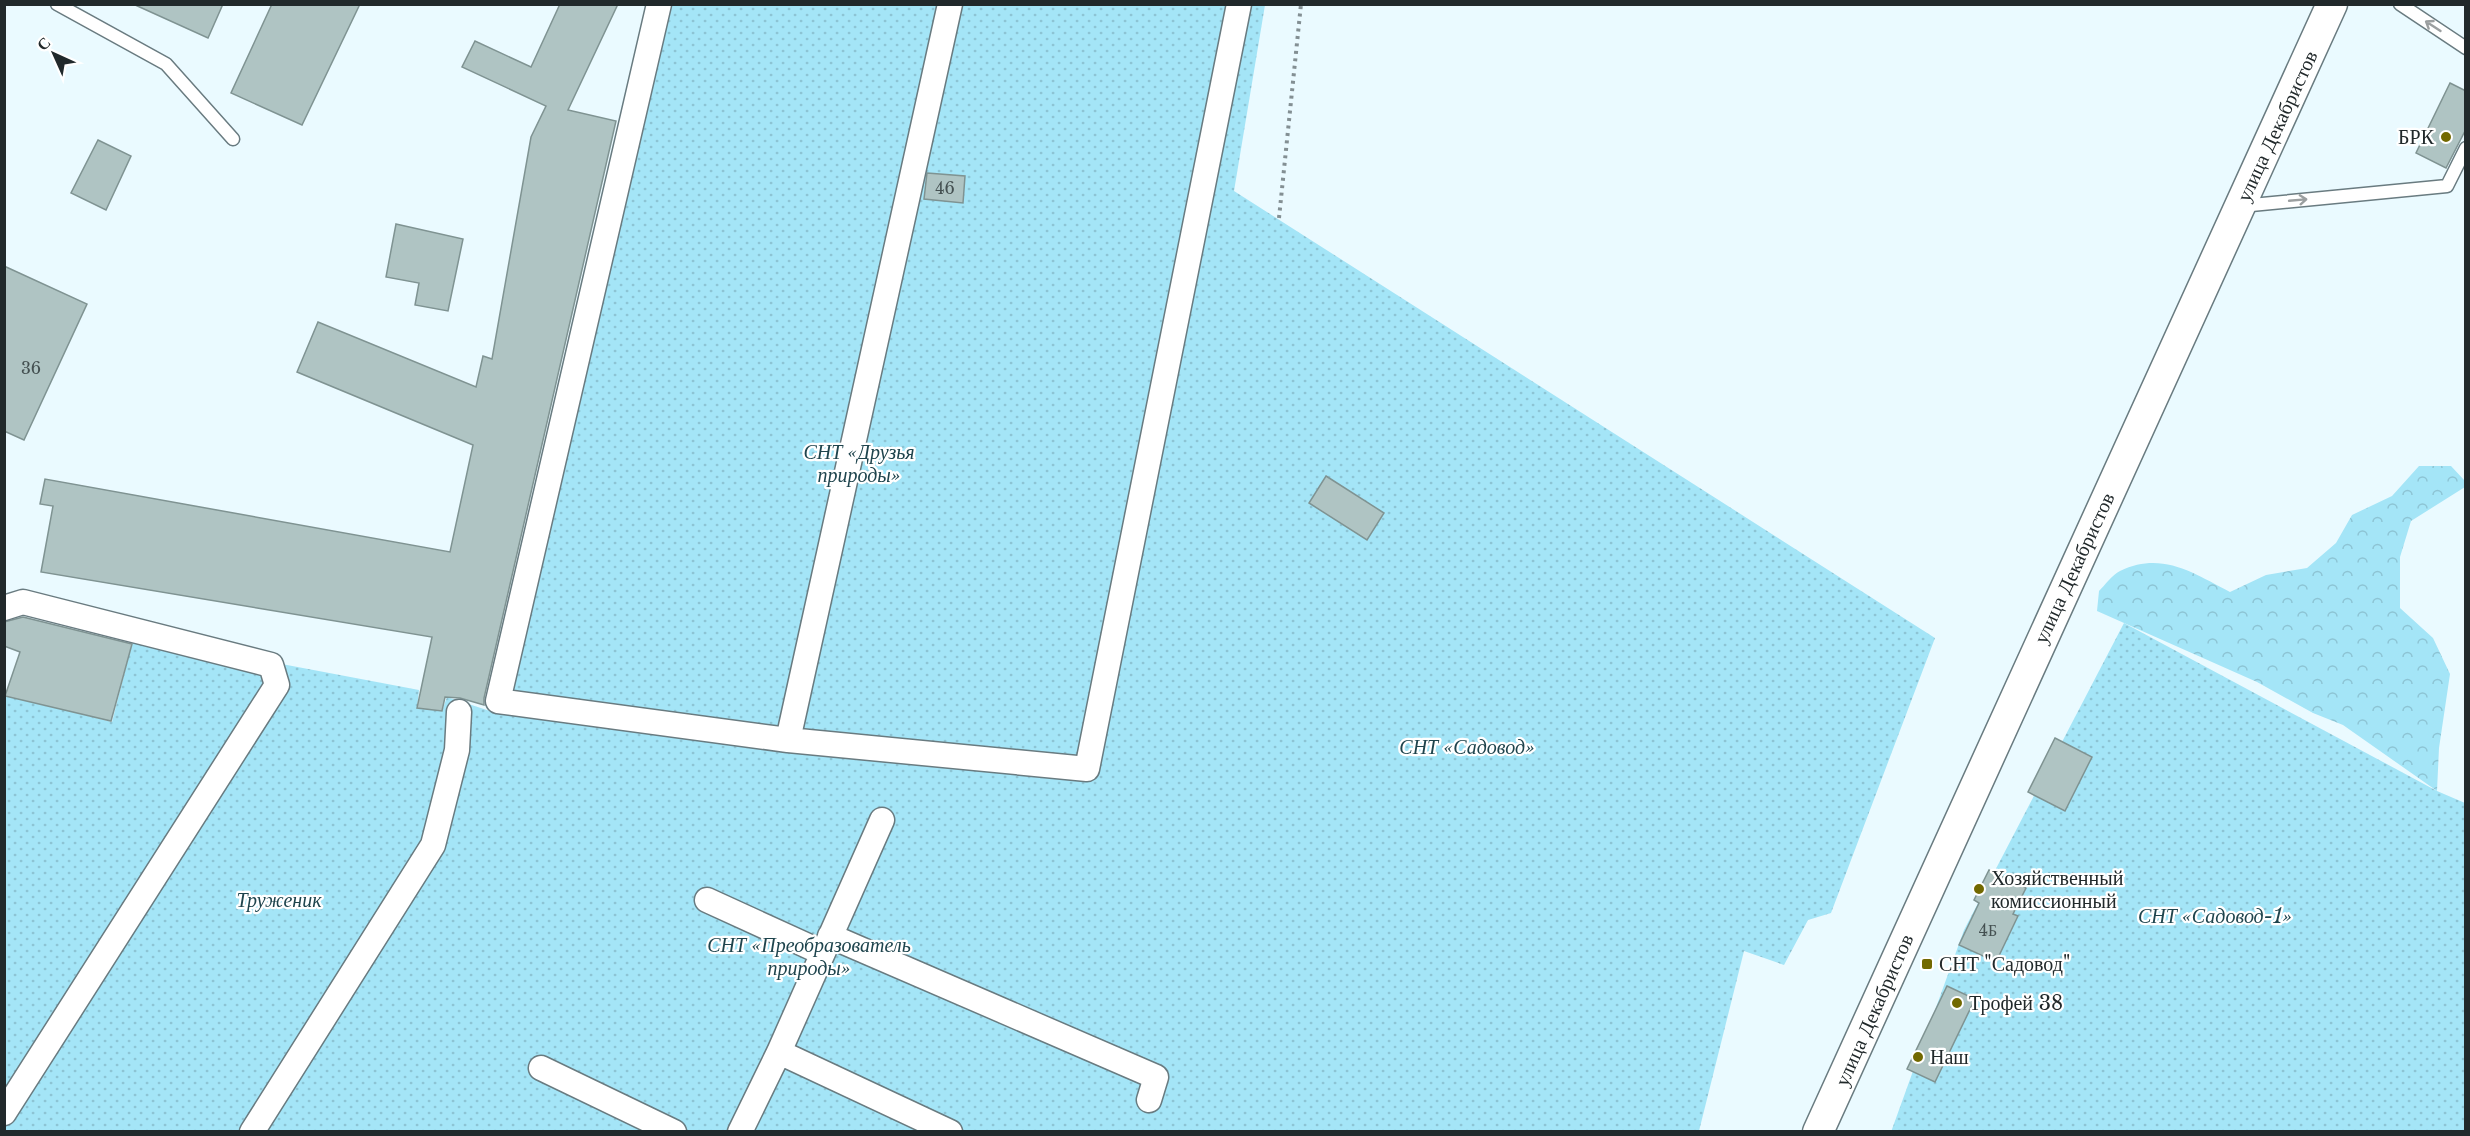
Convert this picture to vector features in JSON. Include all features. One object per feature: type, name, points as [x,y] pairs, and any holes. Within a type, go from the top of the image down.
[{"type":"street","points":[[659,4],[498,701],[788,740],[1087,770],[1239,4]]},
{"type":"street","points":[[788,740],[950,4]]},
{"type":"street","name":"улица Декабристов","points":[[1818,1131],[2332,4]]},
{"type":"street","points":[[4,608],[23,602],[271,665],[277,685],[4,1113]]},
{"type":"street","points":[[252,1131],[433,845],[457,750],[459,712]]},
{"type":"street","points":[[740,1131],[827,945],[882,820]]},
{"type":"street","points":[[707,900],[827,945],[1156,1077],[1149,1100]]},
{"type":"street","points":[[778,1052],[950,1131]]},
{"type":"street","points":[[541,1068],[675,1131]]},
{"type":"lane","points":[[57,4],[166,64],[232,139]]},
{"type":"lane","points":[[2400,4],[2466,48]]},
{"type":"lane","points":[[2240,206],[2447,186],[2466,148]]},
{"type":"path","points":[[1279,218],[1301,4]]},
{"type":"green space","points":[[649,5],[1265,5],[1234,191],[1935,638],[1831,913],[1808,920],[1784,965],[1744,951],[1699,1131],[5,1132],[5,695],[112,722],[134,636],[419,690],[417,708],[442,711],[447,697],[490,711],[499,642],[626,89]]},
{"type":"green space","points":[[2419,466],[2451,466],[2465,481],[2465,487],[2411,521],[2400,557],[2400,608],[2433,638],[2450,674],[2439,748],[2437,791],[2343,725],[2313,713],[2257,682],[2097,611],[2099,591],[2117,573],[2135,565],[2150,563],[2177,567],[2230,592],[2266,575],[2307,568],[2336,543],[2352,515],[2392,496]]},
{"type":"green space","name":"СНТ «Садовод-1»","points":[[2124,623],[2437,791],[2465,803],[2465,1131],[1891,1132],[1964,930]]},
{"type":"building","points":[[133,4],[223,4],[208,38]]},
{"type":"building","points":[[272,4],[360,4],[302,125],[231,93]]},
{"type":"building","points":[[560,4],[618,4],[568,110],[616,121],[484,705],[460,698],[445,697],[442,711],[417,708],[432,637],[41,572],[53,506],[40,504],[45,479],[450,552],[473,445],[297,372],[318,322],[476,387],[483,356],[492,359],[531,137],[546,106],[462,67],[475,41],[531,67]]},
{"type":"building","points":[[2450,83],[2466,91],[2466,129],[2446,168],[2416,153]]},
{"type":"building","points":[[98,140],[131,156],[106,210],[71,193]]},
{"type":"building","points":[[927,173],[965,176],[963,203],[924,199]]},
{"type":"building","points":[[396,224],[463,239],[448,311],[415,305],[419,283],[386,277]]},
{"type":"building","points":[[4,266],[87,304],[24,440],[4,431]]},
{"type":"building","points":[[1326,476],[1384,513],[1367,540],[1309,503]]},
{"type":"building","points":[[23,617],[132,644],[111,721],[5,696],[20,652],[4,646],[4,622]]},
{"type":"building","points":[[2055,738],[2092,757],[2065,811],[2028,792]]},
{"type":"building","points":[[1989,870],[2026,888],[2013,914],[2018,916],[1996,962],[1959,945],[1979,903],[1974,900]]},
{"type":"building","points":[[1947,986],[1975,999],[1935,1082],[1907,1069]]},
{"type":"place","name":"БРК","points":[[2446,137]]},
{"type":"place","name":"Хозяйственный комиссионный","points":[[1979,889]]},
{"type":"place","name":"СНТ \"Садовод\"","points":[[1927,964]]},
{"type":"place","name":"Трофей 38","points":[[1957,1003]]},
{"type":"place","name":"Наш","points":[[1918,1057]]},
{"type":"park label","name":"СНТ «Друзья природы»","points":[[859,464]]},
{"type":"park label","name":"СНТ «Садовод»","points":[[1467,747]]},
{"type":"park label","name":"Труженик","points":[[279,900]]},
{"type":"park label","name":"СНТ «Преобразователь природы»","points":[[809,956]]}]
